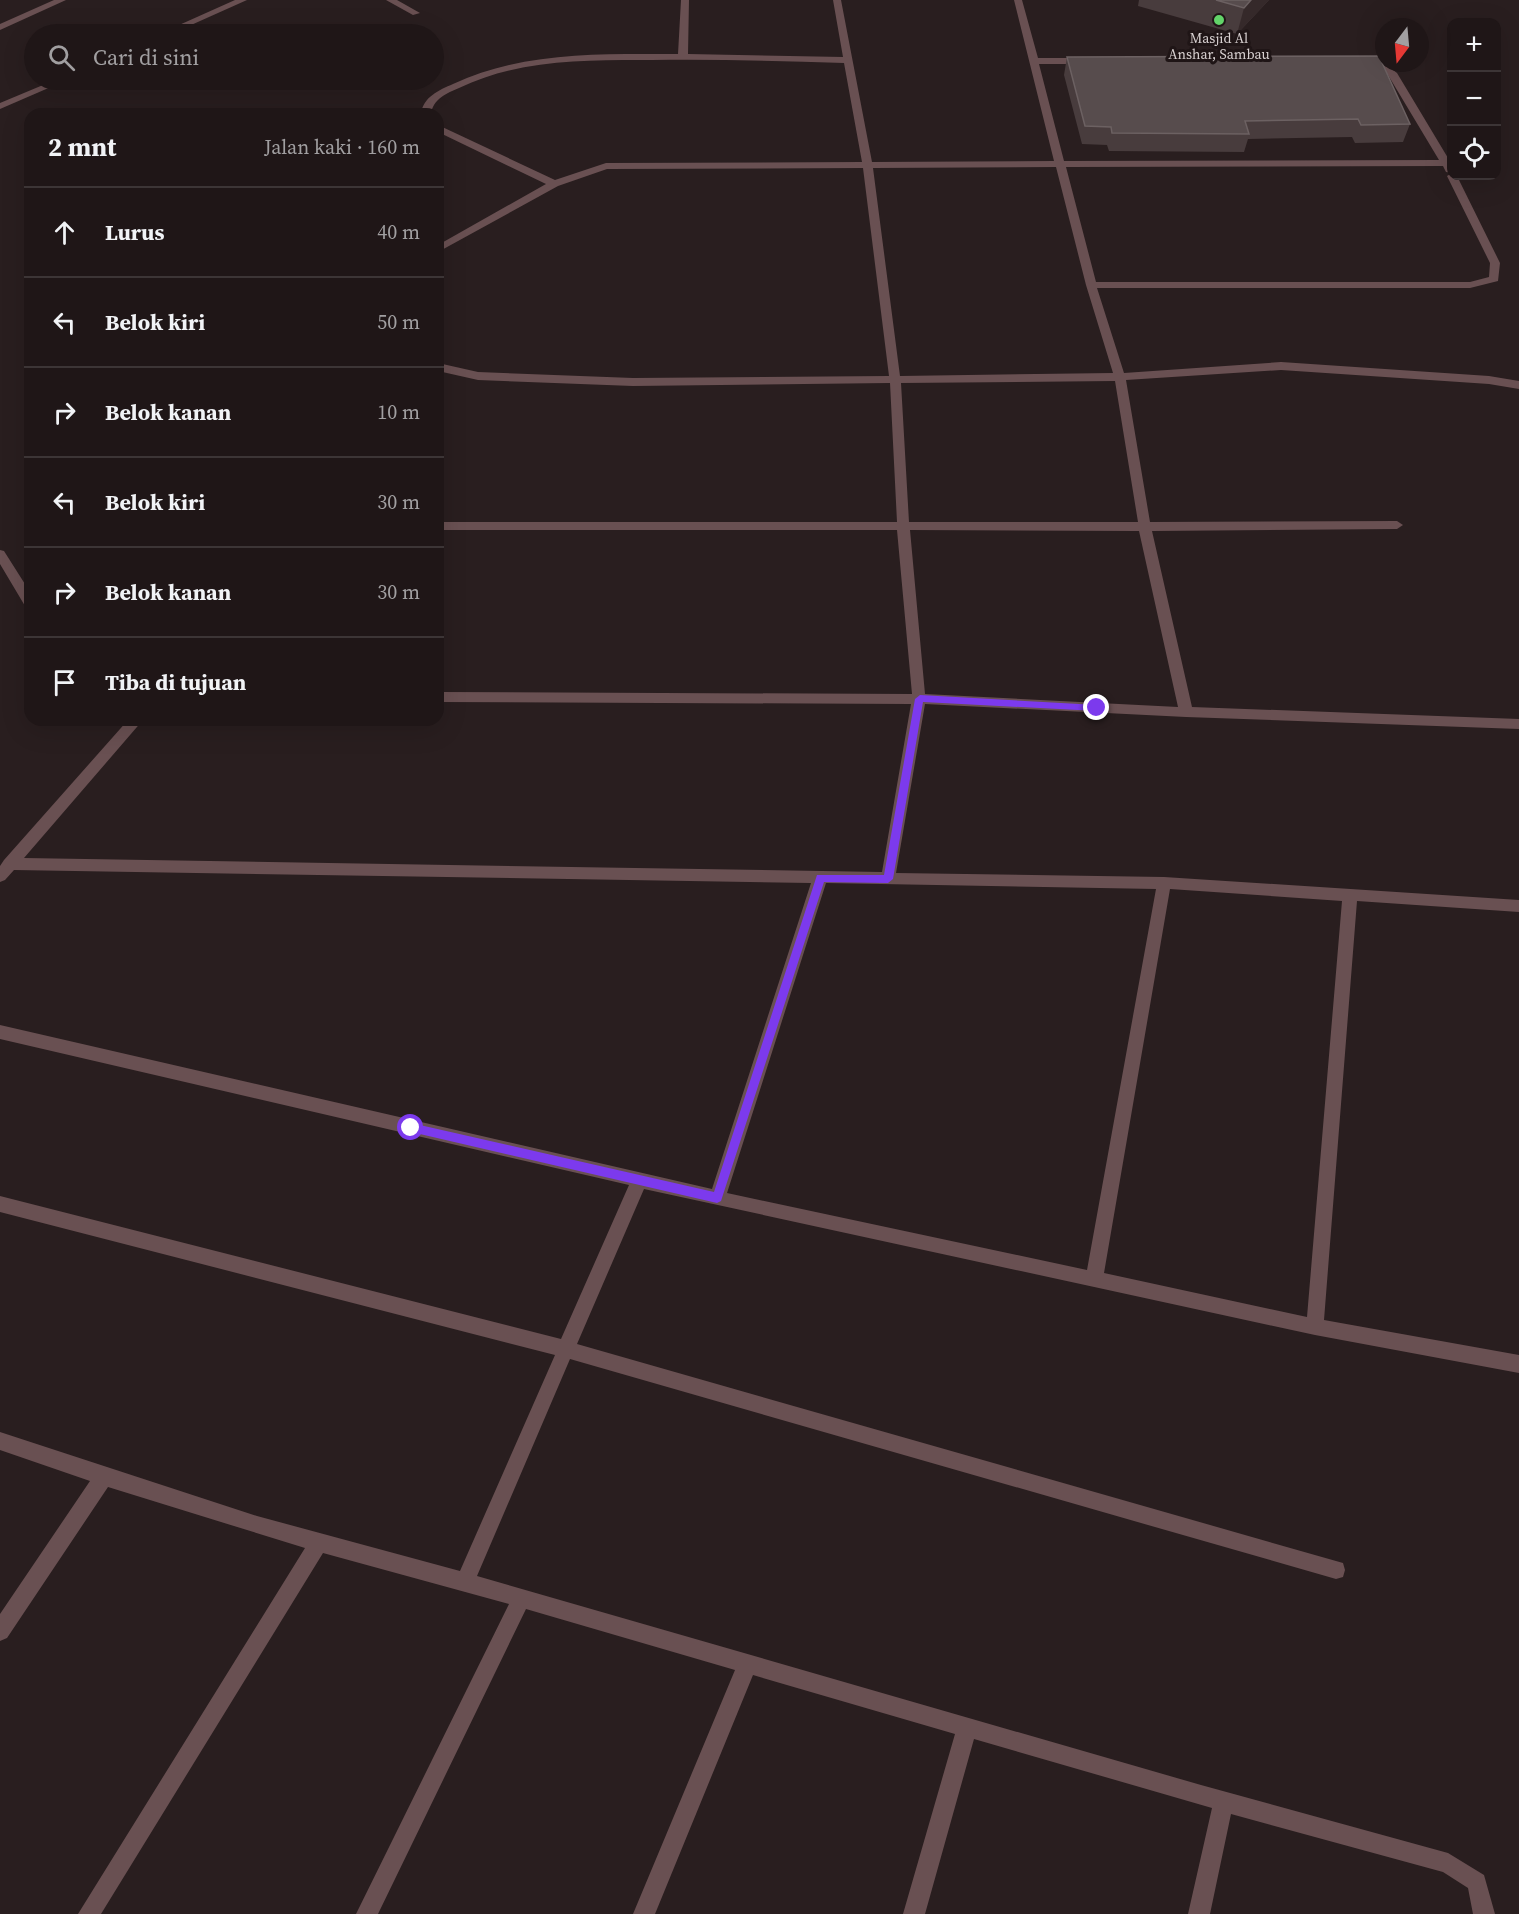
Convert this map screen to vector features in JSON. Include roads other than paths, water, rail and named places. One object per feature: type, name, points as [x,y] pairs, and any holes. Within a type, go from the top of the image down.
[{"type":"street","points":[[0,27],[62,0]]},
{"type":"street","points":[[187,24],[243,0]]},
{"type":"street","points":[[390,0],[416,13]]},
{"type":"street","points":[[683,56],[686,0]]},
{"type":"street","points":[[837,0],[867,164],[895,378],[903,525],[920,699],[888,879]]},
{"type":"street","points":[[1017,0],[1062,164],[1091,285],[1120,377],[1145,528],[1186,712]]},
{"type":"street","points":[[426,108],[431,101],[458,85],[537,60],[683,56],[847,60]]},
{"type":"street","points":[[1033,61],[1093,61]]},
{"type":"street","points":[[1356,63],[1386,69],[1392,73],[1446,163]]},
{"type":"street","points":[[0,106],[38,90]]},
{"type":"street","points":[[444,131],[554,184]]},
{"type":"street","points":[[444,246],[554,184],[606,166],[1446,163]]},
{"type":"street","points":[[1091,285],[1470,285],[1494,279],[1495,263],[1454,180]]},
{"type":"street","points":[[444,368],[478,376],[633,382],[1120,377],[1281,366],[1489,380],[1519,385]]},
{"type":"street","points":[[444,526],[903,525],[1145,528],[1397,525]]},
{"type":"street","points":[[0,554],[24,593]]},
{"type":"street","points":[[444,697],[920,699],[1186,712],[1519,724]]},
{"type":"street","points":[[5,870],[131,726]]},
{"type":"street","points":[[5,870],[1164,883],[1519,906]]},
{"type":"street","points":[[717,1198],[820,878]]},
{"type":"street","points":[[1094,1279],[1164,883]]},
{"type":"street","points":[[1315,1327],[1350,894]]},
{"type":"street","points":[[0,1032],[717,1198],[1315,1327],[1519,1364]]},
{"type":"street","points":[[464,1583],[639,1180]]},
{"type":"street","points":[[0,1204],[566,1349],[1336,1570]]},
{"type":"street","points":[[0,1441],[104,1477],[318,1544],[413,1568],[1448,1863],[1477,1882],[1484,1914]]},
{"type":"street","points":[[0,1631],[104,1477]]},
{"type":"street","points":[[89,1914],[318,1544]]},
{"type":"street","points":[[366,1914],[521,1600]]},
{"type":"street","points":[[644,1914],[747,1665]]},
{"type":"street","points":[[914,1914],[968,1728]]},
{"type":"street","points":[[1199,1914],[1224,1800]]},
{"type":"place","name":"Masjid Al Anshar, Sambau","points":[[1219,20]]}]
